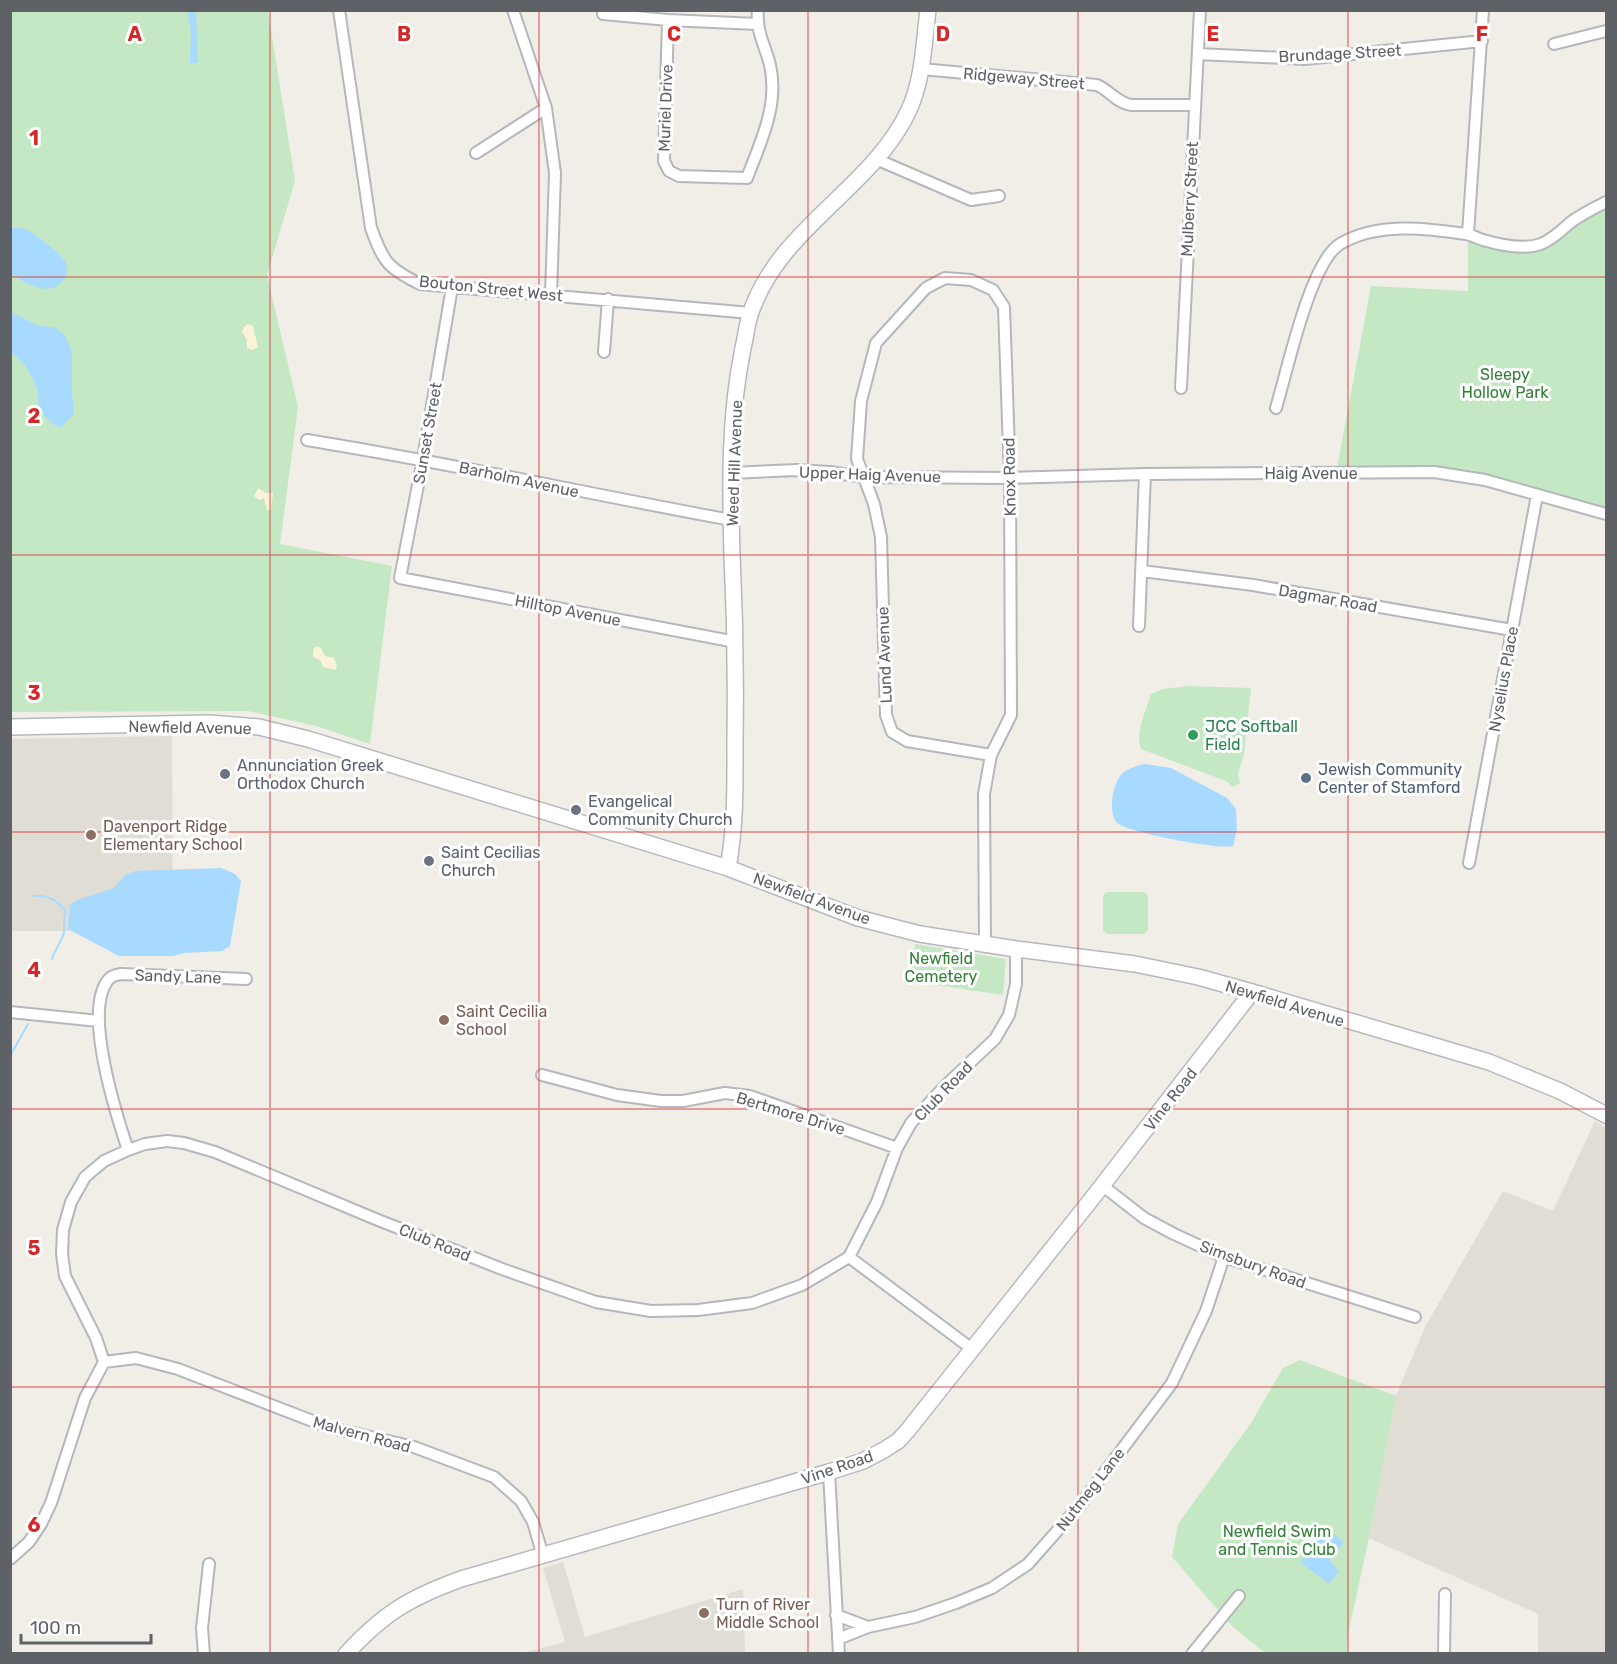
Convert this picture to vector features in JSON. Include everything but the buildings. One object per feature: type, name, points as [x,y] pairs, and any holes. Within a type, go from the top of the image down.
[{"type":"main road","name":"Weed Hill Avenue","points":[[728,868],[734,833],[736,642],[731,520],[733,411],[751,313],[766,279],[786,250],[876,159],[894,137],[909,110],[916,90],[921,69],[928,10]]},
{"type":"main road","name":"Newfield Avenue","points":[[10,727],[209,723],[258,728],[309,739],[728,868],[858,918],[920,934],[985,945],[1135,964],[1198,977],[1252,992],[1489,1062],[1560,1091],[1606,1115]]},
{"type":"main road","name":"Vine Road","points":[[346,1653],[384,1617],[429,1591],[461,1579],[830,1472],[864,1461],[898,1441],[936,1397],[1252,992]]},
{"type":"street","name":"Bouton Street West","points":[[339,10],[371,228],[381,256],[399,274],[420,284],[751,313]]},
{"type":"street","points":[[513,10],[546,108],[555,173],[550,295]]},
{"type":"street","points":[[603,14],[757,24],[758,10]]},
{"type":"street","name":"Mulberry Street","points":[[1180,388],[1200,10]]},
{"type":"street","points":[[1468,234],[1483,10]]},
{"type":"street","name":"Muriel Drive","points":[[668,20],[664,161],[669,171],[679,176],[747,178],[769,120],[773,92],[770,66],[757,24]]},
{"type":"street","points":[[1554,44],[1606,31]]},
{"type":"street","name":"Brundage Street","points":[[1198,54],[1305,59],[1482,41]]},
{"type":"street","name":"Ridgeway Street","points":[[921,69],[1097,84],[1122,103],[1131,105],[1194,105]]},
{"type":"street","points":[[476,153],[546,108]]},
{"type":"street","points":[[876,159],[971,200],[999,196]]},
{"type":"street","points":[[1276,408],[1305,310],[1322,266],[1340,244],[1368,233],[1387,229],[1468,234],[1499,244],[1524,247],[1541,244],[1555,236],[1584,212],[1606,202]]},
{"type":"street","name":"Knox Road","points":[[863,477],[857,459],[861,401],[876,343],[926,288],[945,278],[971,280],[993,290],[1004,308],[1010,478],[1011,715],[991,755],[984,794],[985,945]]},
{"type":"street","name":"Sunset Street","points":[[400,578],[452,287]]},
{"type":"street","points":[[604,352],[608,299]]},
{"type":"street","name":"Barholm Avenue","points":[[307,440],[423,459],[579,492],[731,520]]},
{"type":"street","name":"Upper Haig Avenue","points":[[731,473],[796,471],[830,472],[863,477],[1010,478]]},
{"type":"street","name":"Haig Avenue","points":[[1010,478],[1145,474],[1434,472],[1485,480],[1606,514]]},
{"type":"street","points":[[1139,626],[1145,474]]},
{"type":"street","name":"Lund Avenue","points":[[863,477],[874,504],[881,537],[886,715],[892,732],[907,741],[991,755]]},
{"type":"street","name":"Nyselius Place","points":[[1469,863],[1537,495]]},
{"type":"street","name":"Dagmar Road","points":[[1142,571],[1253,585],[1512,630]]},
{"type":"street","name":"Hilltop Avenue","points":[[400,578],[736,642]]},
{"type":"street","name":"Club Road","points":[[104,1362],[96,1338],[65,1276],[62,1254],[63,1230],[71,1202],[85,1177],[104,1161],[128,1150],[167,1141],[184,1143],[215,1152],[502,1269],[596,1302],[651,1311],[698,1310],[752,1303],[802,1285],[849,1257],[877,1202],[897,1148],[911,1123],[945,1086],[995,1039],[1009,1015],[1016,984],[1016,949]]},
{"type":"street","name":"Sandy Lane","points":[[128,1150],[106,1076],[99,1021],[102,992],[106,981],[112,976],[122,974],[246,979]]},
{"type":"street","points":[[10,1012],[99,1021]]},
{"type":"street","name":"Bertmore Drive","points":[[542,1075],[617,1095],[661,1101],[683,1101],[724,1093],[750,1096],[897,1148]]},
{"type":"street","name":"Simsbury Road","points":[[1102,1186],[1144,1218],[1224,1257],[1415,1317]]},
{"type":"street","points":[[849,1257],[972,1349]]},
{"type":"street","name":"Nutmeg Lane","points":[[837,1639],[868,1627],[915,1617],[956,1603],[992,1588],[1028,1563],[1080,1505],[1172,1383],[1206,1311],[1224,1257]]},
{"type":"street","name":"Malvern Road","points":[[104,1362],[136,1358],[178,1369],[328,1427],[414,1447],[494,1477],[521,1501],[533,1522],[543,1556]]},
{"type":"street","points":[[10,1559],[29,1542],[42,1524],[51,1503],[84,1398],[104,1362]]},
{"type":"street","points":[[830,1472],[839,1653]]},
{"type":"street","points":[[204,1653],[202,1628],[209,1564]]},
{"type":"street","points":[[1444,1653],[1445,1594]]},
{"type":"street","points":[[1192,1653],[1239,1596]]},
{"type":"street","points":[[836,1615],[868,1627]]},
{"type":"shaded area","name":"Davenport Ridge Elementary School","points":[[172,736],[173,956],[119,956],[118,931],[11,931],[10,739]]},
{"type":"shaded area","points":[[1595,1121],[1606,1128],[1606,1653],[1538,1653],[1538,1614],[1369,1538],[1396,1396],[1425,1327],[1503,1191],[1553,1211]]},
{"type":"shaded area","name":"Turn of River Middle School","points":[[563,1562],[585,1637],[743,1589],[745,1653],[522,1653],[565,1642],[543,1568]]},
{"type":"green space","points":[[11,11],[268,11],[295,181],[267,275],[298,407],[280,544],[392,566],[370,744],[316,726],[248,711],[11,712]]},
{"type":"green space","name":"Sleepy Hollow Park","points":[[1606,203],[1606,514],[1456,475],[1336,473],[1371,286],[1468,291],[1468,234],[1484,240],[1541,244]]},
{"type":"green space","name":"JCC Softball Field","points":[[1188,686],[1251,688],[1244,754],[1238,774],[1240,783],[1233,787],[1226,781],[1141,749],[1140,729],[1151,694],[1163,689]]},
{"type":"green space","points":[[1106,892],[1145,892],[1148,896],[1148,930],[1144,934],[1107,934],[1103,930],[1103,896]]},
{"type":"green space","name":"Newfield Cemetery","points":[[915,944],[1006,959],[1003,995],[910,981]]},
{"type":"green space","name":"Newfield Swim and Tennis Club","points":[[1300,1360],[1396,1396],[1348,1634],[1347,1653],[1265,1653],[1231,1625],[1172,1557],[1178,1524],[1251,1423],[1283,1368]]},
{"type":"sand","points":[[247,324],[253,326],[258,347],[253,350],[247,348],[247,340],[242,332]]},
{"type":"sand","points":[[258,488],[266,493],[273,493],[271,510],[267,510],[264,498],[259,500],[254,496]]},
{"type":"sand","points":[[316,646],[321,648],[325,656],[334,658],[337,666],[335,670],[323,667],[320,660],[313,657],[313,650]]},
{"type":"water","points":[[187,11],[196,11],[198,63],[190,63],[191,32]]},
{"type":"water","points":[[10,228],[30,231],[61,256],[67,266],[67,271],[58,285],[52,288],[38,288],[11,274]]},
{"type":"water","points":[[11,312],[37,325],[56,328],[65,335],[72,353],[74,414],[61,427],[47,419],[38,403],[37,390],[32,377],[23,363],[11,352]]},
{"type":"water","points":[[1145,764],[1171,768],[1227,798],[1236,809],[1237,829],[1233,846],[1224,847],[1173,839],[1137,831],[1117,823],[1112,812],[1112,804],[1117,782],[1124,772]]},
{"type":"water","points":[[221,868],[235,874],[241,881],[230,946],[222,951],[173,956],[119,956],[68,929],[70,904],[114,888],[125,875],[135,871]]},
{"type":"water","points":[[1326,1528],[1344,1542],[1329,1560],[1339,1571],[1329,1584],[1300,1562]]},
{"type":"waterway","points":[[34,896],[52,899],[66,912],[64,933],[52,959]]},
{"type":"waterway","points":[[10,1056],[28,1024]]},
{"type":"place","name":"JCC Softball Field","points":[[1193,735]]},
{"type":"place","name":"Annunciation Greek Orthodox Church","points":[[225,774]]},
{"type":"place","name":"Jewish Community Center of Stamford","points":[[1306,778]]},
{"type":"place","name":"Evangelical Community Church","points":[[576,810]]},
{"type":"place","name":"Davenport Ridge Elementary School","points":[[91,835]]},
{"type":"place","name":"Saint Cecilias Church","points":[[429,861]]},
{"type":"place","name":"Saint Cecilia School","points":[[444,1020]]},
{"type":"place","name":"Turn of River Middle School","points":[[704,1613]]}]
